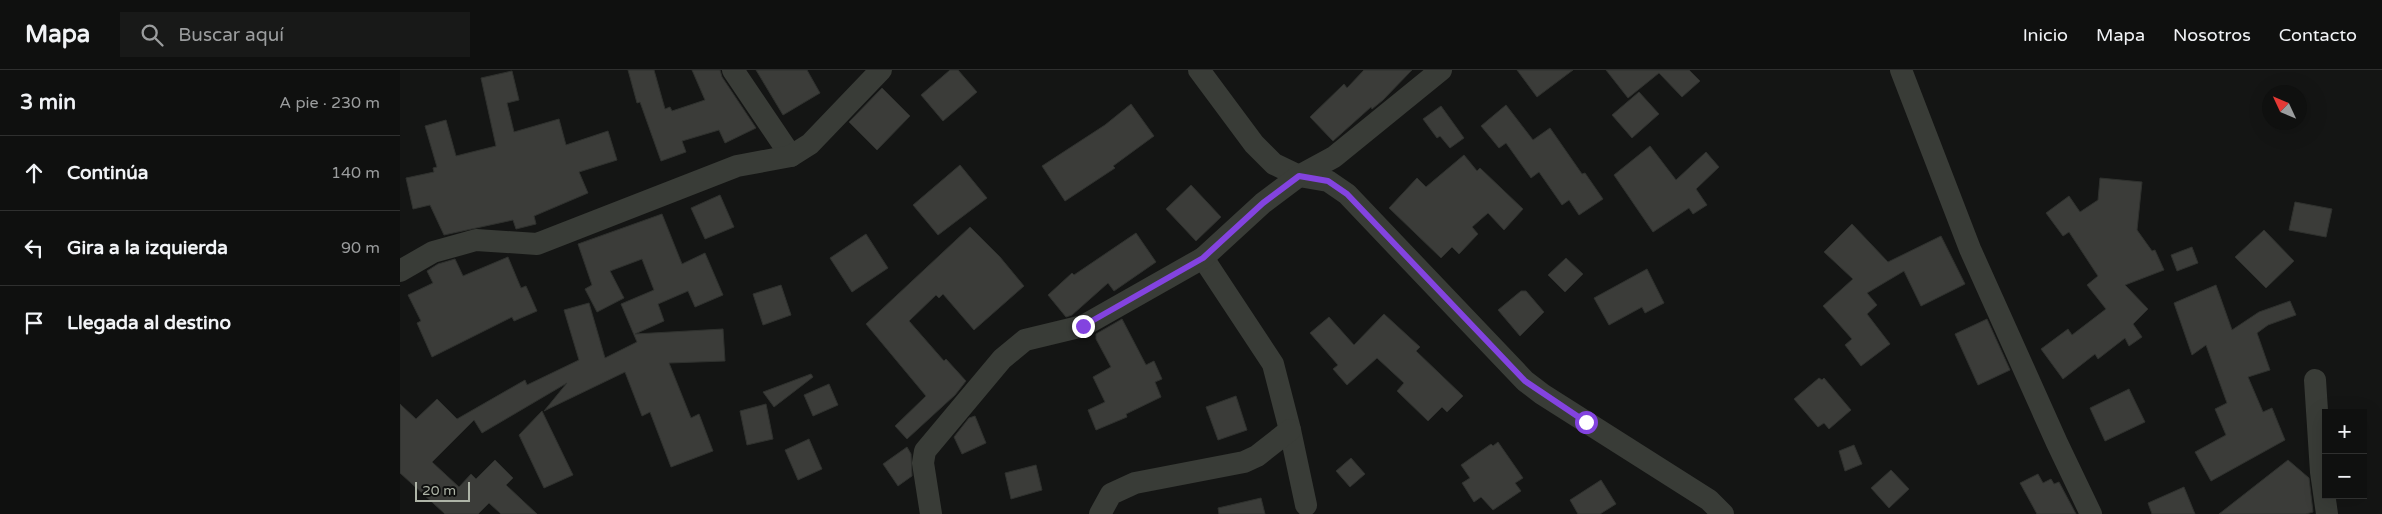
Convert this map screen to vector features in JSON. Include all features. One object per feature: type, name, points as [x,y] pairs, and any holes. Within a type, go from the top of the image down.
[{"type":"street","points":[[733,70],[791,156]]},
{"type":"street","points":[[400,271],[433,252],[476,240],[537,244],[737,166],[791,156],[810,144],[881,70]]},
{"type":"street","points":[[1199,70],[1254,144],[1274,164],[1299,176],[1328,181],[1347,194],[1530,385],[1709,500],[1723,514]]},
{"type":"street","points":[[932,514],[923,463],[925,452],[1002,359],[1025,340],[1083,326],[1203,258],[1263,203],[1299,176],[1334,157],[1442,70]]},
{"type":"street","points":[[1901,70],[1970,248],[2091,514]]},
{"type":"street","points":[[1203,258],[1273,364],[1290,430],[1306,505]]},
{"type":"street","points":[[2314,380],[2321,472],[2327,514]]},
{"type":"street","points":[[1100,514],[1112,494],[1135,483],[1244,462],[1257,456],[1290,430]]},
{"type":"building","points":[[628,70],[654,70],[665,109],[670,107],[672,111],[705,100],[692,70],[720,70],[722,77],[756,128],[725,143],[719,130],[682,141],[686,152],[661,161],[640,102],[637,103]]},
{"type":"building","points":[[756,70],[807,70],[820,93],[783,115]]},
{"type":"building","points":[[950,70],[958,70],[977,92],[943,121],[921,95]]},
{"type":"building","points":[[1364,70],[1412,70],[1383,100],[1372,109],[1371,107],[1333,141],[1310,117],[1344,84],[1347,88]]},
{"type":"building","points":[[1517,70],[1573,70],[1537,97]]},
{"type":"building","points":[[1606,70],[1689,70],[1700,81],[1682,97],[1659,73],[1628,98]]},
{"type":"building","points":[[512,71],[519,100],[507,103],[514,132],[559,119],[566,145],[608,131],[617,160],[579,172],[588,193],[534,216],[536,224],[516,229],[513,220],[444,235],[430,205],[413,209],[406,178],[434,172],[433,168],[437,167],[425,126],[446,120],[456,156],[496,146],[481,78]]},
{"type":"building","points":[[882,88],[910,116],[877,150],[849,122]]},
{"type":"building","points":[[1639,92],[1659,114],[1632,138],[1612,115]]},
{"type":"building","points":[[1131,104],[1154,136],[1113,166],[1115,168],[1065,201],[1042,166],[1105,125]]},
{"type":"building","points":[[1506,105],[1533,140],[1550,128],[1582,174],[1585,173],[1603,199],[1579,215],[1569,200],[1562,205],[1539,172],[1531,178],[1506,143],[1499,148],[1481,126]]},
{"type":"building","points":[[1441,106],[1464,138],[1450,148],[1440,136],[1437,138],[1423,119]]},
{"type":"building","points":[[1650,146],[1676,180],[1706,152],[1719,167],[1696,189],[1707,205],[1693,214],[1689,208],[1653,232],[1614,175]]},
{"type":"building","points":[[1464,155],[1477,171],[1480,168],[1523,209],[1504,230],[1488,213],[1472,227],[1478,234],[1459,254],[1452,247],[1441,258],[1389,208],[1417,178],[1426,187]]},
{"type":"building","points":[[960,165],[987,198],[938,235],[913,205]]},
{"type":"building","points":[[2100,178],[2142,182],[2137,230],[2152,251],[2155,250],[2164,270],[2125,285],[2148,309],[2133,324],[2142,337],[2129,346],[2125,338],[2098,359],[2095,354],[2063,379],[2041,349],[2068,329],[2072,335],[2106,309],[2087,285],[2098,276],[2069,232],[2063,236],[2046,213],[2069,196],[2080,212],[2098,200]]},
{"type":"building","points":[[1191,185],[1221,217],[1196,241],[1166,209]]},
{"type":"building","points":[[720,195],[734,227],[705,239],[691,208]]},
{"type":"building","points":[[2295,202],[2332,209],[2326,237],[2289,230]]},
{"type":"building","points":[[662,214],[682,264],[705,253],[723,295],[695,307],[688,291],[658,304],[664,321],[635,334],[723,329],[725,361],[669,363],[691,418],[699,414],[713,451],[671,467],[650,412],[642,416],[625,372],[544,411],[567,383],[482,433],[474,420],[432,462],[459,487],[471,474],[476,479],[495,460],[513,478],[506,485],[537,514],[501,514],[489,503],[478,514],[445,514],[400,473],[400,404],[416,419],[437,399],[457,419],[525,380],[527,385],[579,360],[564,310],[589,303],[605,358],[637,342],[621,304],[654,290],[642,259],[610,271],[624,298],[597,312],[585,289],[592,285],[578,244]]},
{"type":"building","points":[[1852,224],[1888,262],[1941,236],[1965,284],[1921,306],[1904,271],[1867,293],[1877,305],[1867,314],[1890,344],[1861,366],[1845,345],[1852,339],[1823,306],[1853,279],[1824,252]]},
{"type":"building","points":[[970,227],[1000,257],[1024,286],[974,330],[943,294],[939,298],[936,295],[909,321],[944,361],[946,359],[966,381],[955,395],[907,439],[895,426],[926,396],[866,324]]},
{"type":"building","points":[[2264,230],[2294,261],[2266,288],[2235,257]]},
{"type":"building","points":[[1136,233],[1156,262],[1114,291],[1108,283],[1072,315],[1066,317],[1048,295],[1072,273],[1074,275]]},
{"type":"building","points":[[866,234],[888,268],[852,292],[830,258]]},
{"type":"building","points":[[2192,247],[2198,263],[2177,271],[2171,255]]},
{"type":"building","points":[[508,257],[521,288],[526,286],[537,311],[514,321],[512,317],[432,357],[417,323],[421,321],[408,295],[433,283],[427,271],[438,264],[455,259],[463,276]]},
{"type":"building","points":[[1566,258],[1583,274],[1565,292],[1548,275]]},
{"type":"building","points":[[1647,269],[1664,303],[1645,313],[1642,307],[1609,325],[1594,298]]},
{"type":"building","points":[[781,285],[791,315],[763,325],[753,294]]},
{"type":"building","points":[[2216,285],[2232,330],[2259,312],[2290,301],[2296,315],[2268,325],[2257,333],[2270,370],[2248,377],[2263,412],[2272,408],[2285,440],[2211,481],[2195,452],[2226,435],[2215,409],[2227,403],[2206,345],[2192,355],[2174,303]]},
{"type":"building","points":[[1521,291],[1526,291],[1544,312],[1520,336],[1498,310]]},
{"type":"building","points":[[1384,314],[1420,347],[1416,351],[1463,396],[1447,412],[1442,407],[1428,421],[1397,391],[1404,383],[1377,358],[1347,385],[1333,369],[1338,365],[1310,333],[1329,317],[1354,345]]},
{"type":"building","points":[[1122,319],[1146,365],[1154,361],[1162,379],[1155,382],[1161,397],[1126,414],[1127,417],[1096,430],[1088,410],[1105,402],[1093,377],[1111,367],[1096,339],[1096,334]]},
{"type":"building","points":[[1987,319],[2010,370],[1978,385],[1955,334]]},
{"type":"building","points":[[811,374],[813,377],[774,407],[763,392]]},
{"type":"building","points":[[1819,378],[1822,380],[1824,378],[1851,410],[1829,429],[1824,423],[1818,427],[1794,399]]},
{"type":"building","points":[[829,384],[838,405],[813,416],[804,395]]},
{"type":"building","points":[[2129,389],[2145,422],[2105,441],[2090,408]]},
{"type":"building","points":[[1236,396],[1247,430],[1218,440],[1206,407]]},
{"type":"building","points":[[766,404],[773,439],[747,445],[740,411]]},
{"type":"building","points":[[542,411],[573,475],[544,488],[519,435]]},
{"type":"building","points":[[975,416],[986,443],[962,454],[954,437],[969,418]]},
{"type":"building","points":[[809,439],[822,469],[798,480],[785,450]]},
{"type":"building","points":[[1498,442],[1523,478],[1515,483],[1521,491],[1493,510],[1481,497],[1474,502],[1462,483],[1470,478],[1461,465],[1491,444],[1493,446]]},
{"type":"building","points":[[1854,445],[1862,464],[1845,471],[1839,451]]},
{"type":"building","points":[[907,447],[911,454],[912,476],[898,486],[883,464]]},
{"type":"building","points":[[1351,458],[1365,474],[1350,487],[1336,471]]},
{"type":"building","points":[[2288,460],[2309,478],[2313,512],[2306,514],[2219,514]]},
{"type":"building","points":[[1036,465],[1042,490],[1011,499],[1005,473]]},
{"type":"building","points":[[1891,470],[1909,489],[1889,508],[1871,488]]},
{"type":"building","points":[[2038,474],[2043,483],[2051,479],[2054,484],[2059,482],[2076,514],[2037,514],[2020,483]]},
{"type":"building","points":[[1601,480],[1616,504],[1600,514],[1578,514],[1570,500]]},
{"type":"building","points":[[2184,487],[2195,514],[2152,514],[2148,503]]},
{"type":"building","points":[[1261,498],[1265,514],[1219,514],[1218,508]]},
{"type":"route","points":[[1083,326],[1203,258],[1263,203],[1299,176],[1328,181],[1347,194],[1525,381],[1586,422]]}]
